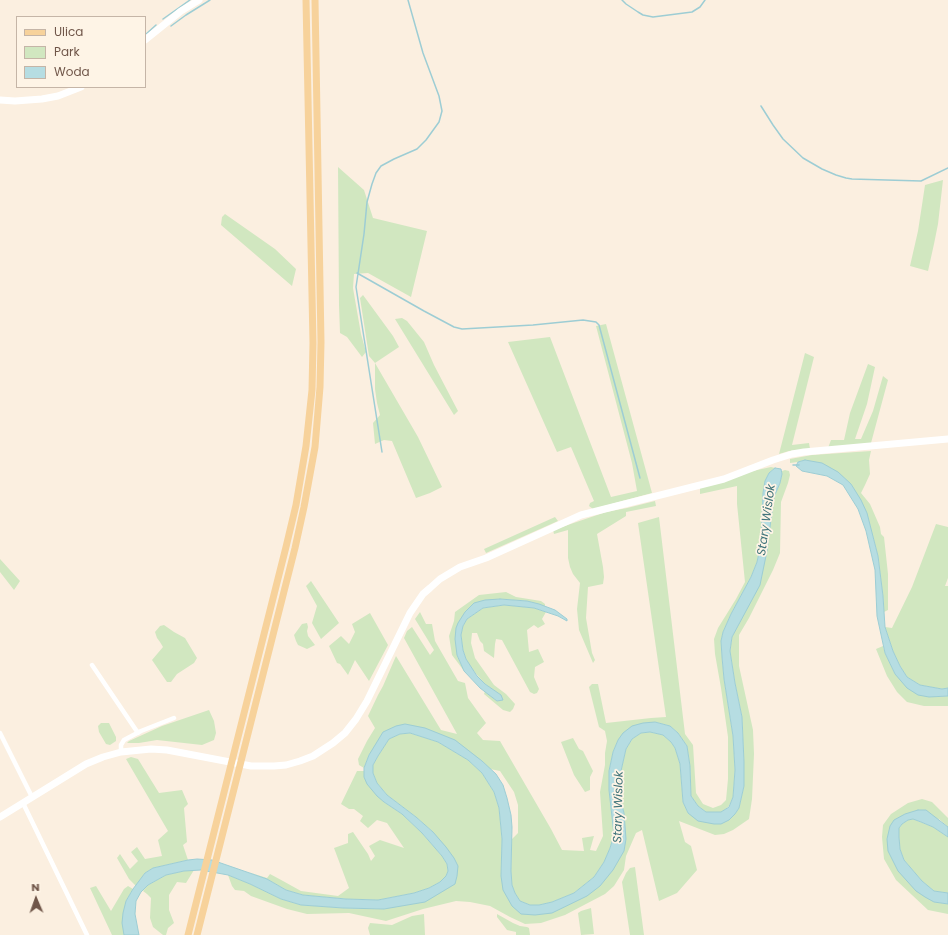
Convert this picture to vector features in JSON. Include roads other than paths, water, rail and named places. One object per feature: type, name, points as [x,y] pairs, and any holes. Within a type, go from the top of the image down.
[{"type":"main road","points":[[188,935],[283,561],[296,505],[304,460],[312,390],[313,343],[306,0]]},
{"type":"main road","points":[[197,935],[303,514],[317,429],[321,342],[315,0]]},
{"type":"street","points":[[146,39],[176,15],[198,0]]},
{"type":"street","points":[[0,100],[15,101],[42,99],[58,96],[78,88]]},
{"type":"street","points":[[0,817],[86,764],[121,752],[151,749],[167,750],[251,766],[286,765],[313,756],[334,743],[345,733],[356,719],[367,701],[410,613],[423,594],[440,579],[460,567],[486,558],[581,515],[724,479],[792,454],[948,439]]},
{"type":"street","points":[[92,664],[138,732]]},
{"type":"street","points":[[121,752],[121,745],[124,740],[138,732],[174,718]]},
{"type":"street","points":[[0,733],[32,797]]},
{"type":"street","points":[[23,802],[87,935]]},
{"type":"water","points":[[805,460],[822,463],[838,472],[851,484],[861,500],[867,513],[878,556],[885,627],[893,651],[907,677],[920,685],[942,689],[948,688],[948,696],[929,697],[918,695],[907,688],[895,674],[885,653],[877,616],[875,570],[866,531],[858,509],[843,485],[827,476],[802,471],[796,466],[798,462]]},
{"type":"water","points":[[775,468],[781,469],[782,474],[774,497],[767,551],[760,585],[732,637],[730,651],[742,717],[744,786],[739,808],[729,820],[721,824],[714,824],[698,821],[688,813],[683,802],[680,764],[675,748],[663,735],[650,732],[641,733],[632,739],[626,749],[621,771],[620,798],[624,813],[626,839],[624,851],[613,870],[600,886],[587,896],[552,913],[535,915],[521,914],[512,906],[503,890],[501,876],[502,839],[499,808],[494,792],[482,773],[468,760],[438,742],[410,733],[400,734],[389,739],[373,765],[373,773],[377,783],[387,795],[416,817],[433,832],[446,847],[458,866],[455,884],[425,902],[384,909],[343,908],[301,905],[281,899],[228,875],[201,870],[184,871],[166,875],[148,885],[141,892],[136,901],[135,914],[139,935],[124,935],[122,923],[126,901],[145,873],[153,868],[188,860],[212,860],[267,879],[286,890],[303,895],[346,899],[378,900],[414,893],[429,888],[440,882],[446,876],[448,871],[447,864],[442,856],[422,833],[402,814],[377,796],[367,784],[364,777],[364,768],[369,755],[383,732],[405,724],[425,728],[455,740],[496,774],[503,785],[511,815],[512,885],[520,901],[530,905],[539,905],[552,902],[574,893],[594,877],[604,862],[614,835],[609,790],[609,771],[613,752],[618,740],[623,733],[632,726],[655,722],[670,726],[678,733],[687,746],[690,766],[691,796],[698,806],[706,812],[721,812],[729,807],[733,797],[735,770],[733,736],[724,679],[721,641],[723,632],[731,614],[751,577],[757,562],[761,543],[763,493],[765,481],[769,473]]},
{"type":"water","points":[[500,599],[527,601],[539,604],[555,610],[567,619],[567,621],[558,616],[534,608],[504,605],[483,608],[467,619],[463,626],[461,635],[466,659],[477,676],[485,684],[501,695],[503,700],[497,701],[480,688],[464,671],[457,655],[455,639],[458,623],[465,612],[474,603],[485,600]]},
{"type":"water","points":[[918,810],[926,810],[948,827],[948,837],[933,827],[913,819],[908,820],[899,828],[900,849],[904,860],[922,881],[934,891],[948,893],[948,904],[934,902],[916,891],[898,871],[888,851],[887,839],[890,826],[894,820],[905,814]]},
{"type":"waterway","points":[[163,19],[190,0]]},
{"type":"waterway","points":[[171,26],[210,0]]},
{"type":"waterway","points":[[382,452],[356,287],[367,202],[376,173],[381,166],[417,149],[426,140],[439,122],[442,111],[439,96],[423,53],[408,0]]},
{"type":"waterway","points":[[622,0],[643,15],[653,17],[692,12],[700,7],[705,0]]},
{"type":"waterway","points":[[146,34],[156,25]]},
{"type":"waterway","points":[[761,106],[783,139],[803,158],[836,175],[852,179],[921,181],[948,168]]},
{"type":"waterway","points":[[357,273],[424,311],[454,327],[462,329],[533,325],[583,320],[596,322],[599,325],[640,478]]},
{"type":"waterway","name":"Stary Wislok","points":[[793,465],[799,465]]}]
